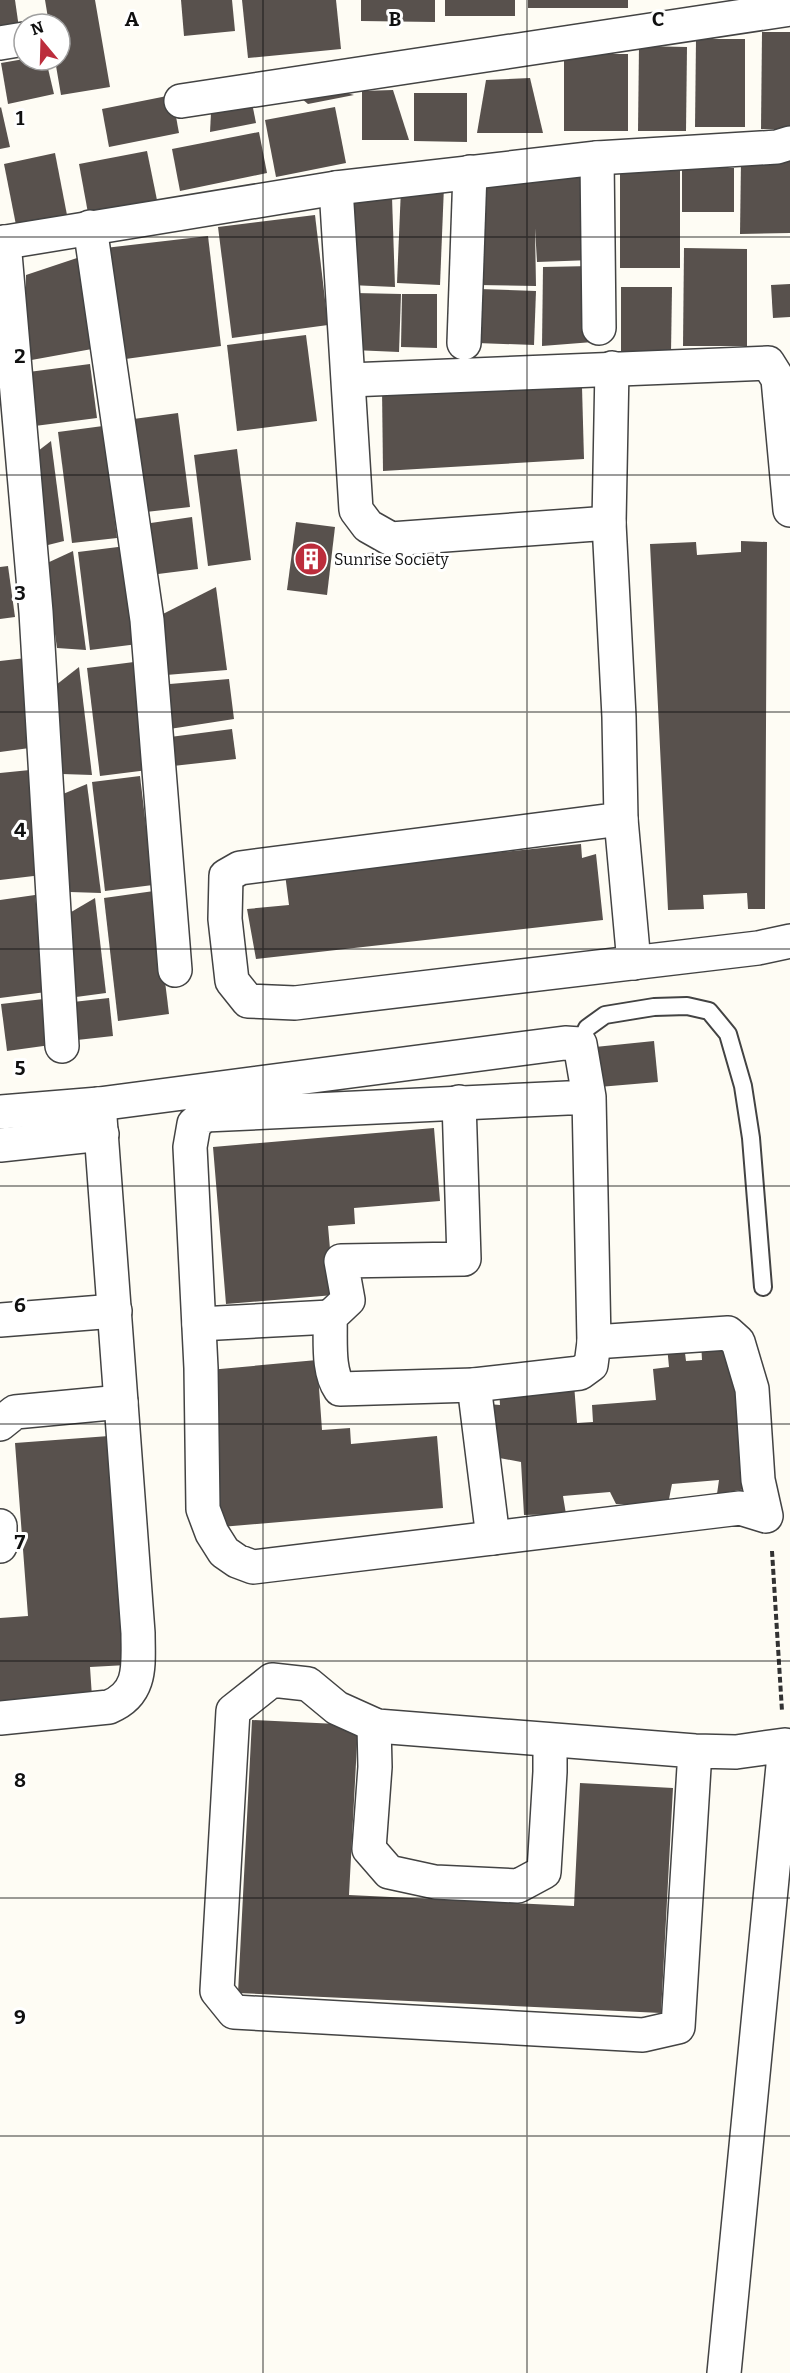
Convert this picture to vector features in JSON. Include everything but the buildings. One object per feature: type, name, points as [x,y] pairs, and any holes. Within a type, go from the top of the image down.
[{"type":"street","points":[[181,101],[790,9]]},
{"type":"street","points":[[62,1046],[36,612],[2,242],[336,188],[597,158],[777,147],[790,143]]},
{"type":"street","points":[[597,158],[599,328]]},
{"type":"street","points":[[464,343],[470,172]]},
{"type":"street","points":[[336,188],[357,510],[368,526],[391,538],[609,523]]},
{"type":"street","points":[[90,227],[147,620],[175,970]]},
{"type":"street","points":[[349,380],[768,363],[778,379],[790,510]]},
{"type":"street","points":[[612,368],[609,523],[619,717],[621,819],[634,963]]},
{"type":"street","points":[[621,819],[240,868],[226,876],[225,919],[232,981],[248,1001],[295,1003],[758,948],[790,942]]},
{"type":"street","points":[[0,1145],[101,1119],[565,1043],[580,1044],[589,1097],[594,1342],[591,1365],[580,1373],[474,1385],[340,1389],[334,1381],[330,1317]]},
{"type":"street","points":[[589,1097],[205,1115],[194,1124],[190,1147],[199,1324],[203,1509],[212,1533],[224,1552],[237,1561],[253,1567],[740,1508],[766,1516],[758,1479],[752,1389],[738,1342],[728,1333],[594,1342]]},
{"type":"street","points":[[199,1324],[330,1317],[348,1300],[341,1261],[464,1259],[459,1102]]},
{"type":"street","points":[[0,1112],[101,1119]]},
{"type":"street","points":[[0,1718],[109,1707],[122,1702],[134,1687],[138,1668],[138,1633],[101,1119]]},
{"type":"street","points":[[0,1320],[115,1311]]},
{"type":"street","points":[[474,1385],[493,1538]]},
{"type":"street","points":[[0,1424],[15,1412],[121,1402]]},
{"type":"street","points":[[0,1527],[0,1546]]},
{"type":"street","points":[[695,1751],[678,2027],[644,2035],[234,2012],[217,1991],[234,1711],[272,1680],[308,1684],[337,1708],[374,1725],[695,1751],[736,1752],[785,1745],[724,2373]]},
{"type":"street","points":[[374,1725],[375,1767],[369,1849],[389,1872],[435,1882],[518,1886],[544,1872],[550,1741]]},
{"type":"lane","points":[[580,1044],[587,1028],[605,1015],[654,1007],[687,1006],[709,1011],[728,1034],[743,1086],[751,1138],[763,1287]]},
{"type":"path","points":[[766,1516],[771,1545],[785,1745]]},
{"type":"place","name":"Sunrise Society","points":[[311,559]]}]
